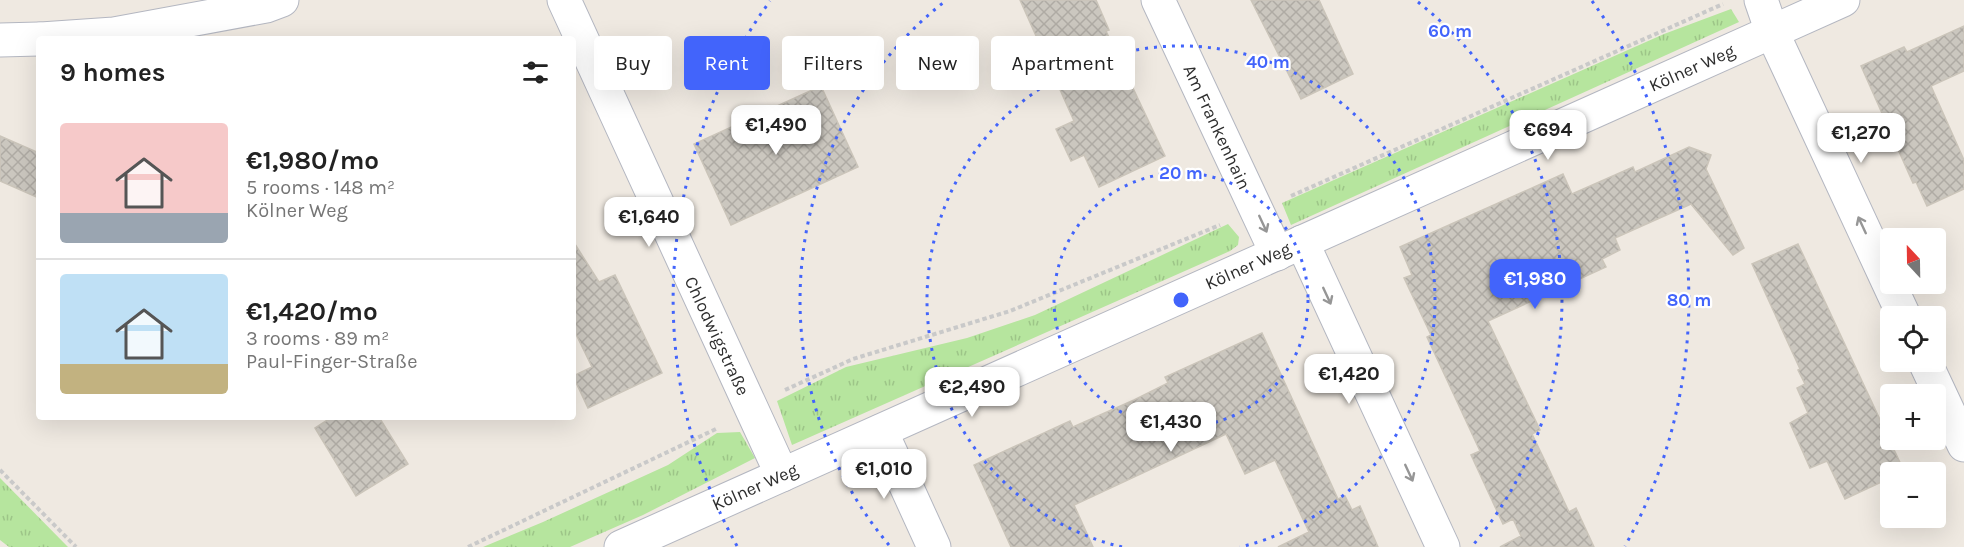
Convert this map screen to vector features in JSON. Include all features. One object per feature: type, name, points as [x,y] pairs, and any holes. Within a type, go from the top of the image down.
[{"type":"street","points":[[119,36],[266,6],[282,0]]},
{"type":"street","name":"Chlodwigstraße","points":[[564,0],[782,475]]},
{"type":"street","name":"Am Frankenhain","points":[[1158,0],[1256,211],[1290,248],[1443,547]]},
{"type":"street","points":[[1761,0],[1772,32],[1899,306]]},
{"type":"street","name":"Kölner Weg","points":[[621,547],[1843,0]]},
{"type":"street","points":[[0,40],[36,39]]},
{"type":"street","points":[[1930,372],[1964,445]]},
{"type":"street","points":[[881,431],[934,547]]},
{"type":"path","points":[[468,547],[732,422],[777,394],[853,359],[1010,311],[1256,211],[1732,0]]},
{"type":"path","points":[[0,470],[76,547]]},
{"type":"green space","points":[[1731,9],[1739,22],[1291,225],[1282,203],[1664,34]]},
{"type":"green space","points":[[1228,224],[1239,237],[1238,245],[1230,251],[792,445],[777,401],[846,367],[967,338],[1035,315]]},
{"type":"green space","points":[[740,432],[755,458],[643,515],[570,547],[483,547],[668,465],[717,433]]},
{"type":"green space","points":[[0,478],[68,547],[9,547],[0,540]]},
{"type":"building","points":[[1020,0],[1096,0],[1109,30],[1106,31],[1108,36],[1036,36]]},
{"type":"building","points":[[1251,0],[1319,0],[1353,74],[1301,99]]},
{"type":"building","points":[[1964,26],[1964,71],[1931,86],[1964,160],[1964,189],[1927,206],[1916,182],[1913,183],[1861,66],[1904,47],[1907,52]]},
{"type":"building","points":[[812,90],[823,90],[858,167],[731,225],[694,144]]},
{"type":"building","points":[[1060,90],[1134,90],[1165,156],[1099,187],[1084,155],[1071,161],[1056,129],[1074,121]]},
{"type":"building","points":[[0,136],[36,152],[36,197],[0,181]]},
{"type":"building","points":[[1689,147],[1711,155],[1706,169],[1744,248],[1733,255],[1691,204],[1615,238],[1620,250],[1602,259],[1606,267],[1488,321],[1540,430],[1532,434],[1569,512],[1576,508],[1594,547],[1500,547],[1521,536],[1513,519],[1503,524],[1471,455],[1480,451],[1427,337],[1431,335],[1404,278],[1412,275],[1400,247],[1563,174],[1572,194],[1633,167],[1635,172]]},
{"type":"building","points":[[1798,244],[1880,420],[1880,450],[1894,450],[1900,462],[1880,462],[1880,483],[1845,499],[1827,461],[1810,468],[1790,423],[1808,413],[1797,388],[1805,384],[1752,264]]},
{"type":"building","points":[[576,246],[599,282],[615,275],[662,373],[588,408],[576,382],[576,375],[592,367],[576,334]]},
{"type":"building","points":[[1262,333],[1338,499],[1345,496],[1352,510],[1360,506],[1378,547],[1278,547],[1309,532],[1275,460],[1245,474],[1226,434],[1074,505],[1093,547],[1011,547],[974,465],[1070,421],[1073,427],[1134,400],[1168,383],[1165,377]]},
{"type":"building","points":[[327,420],[381,420],[408,464],[356,496],[315,428]]}]
